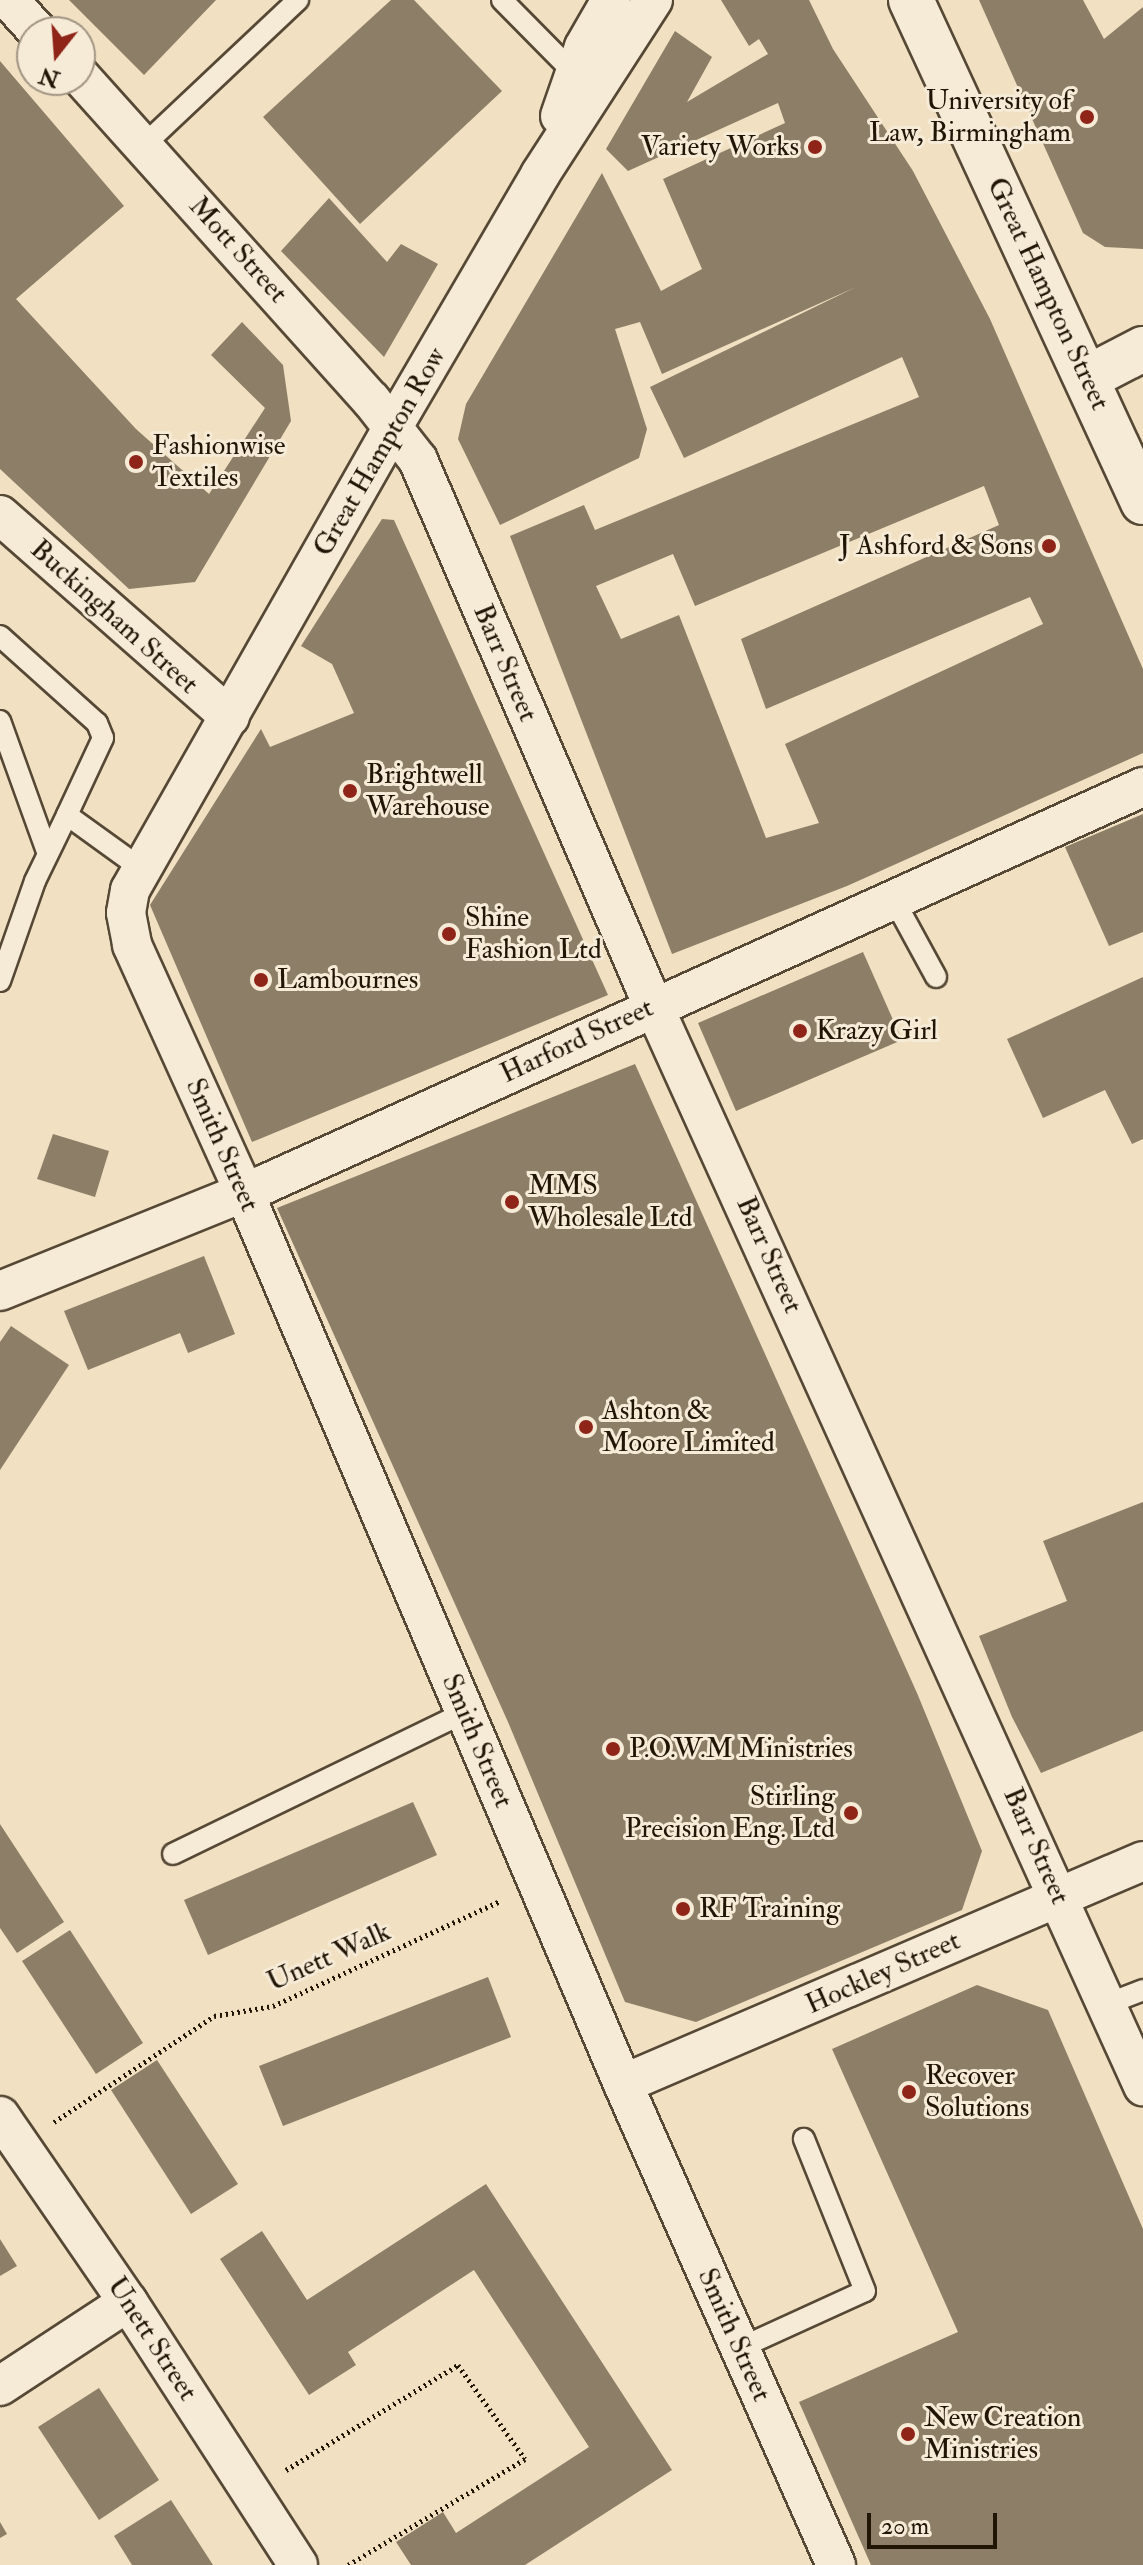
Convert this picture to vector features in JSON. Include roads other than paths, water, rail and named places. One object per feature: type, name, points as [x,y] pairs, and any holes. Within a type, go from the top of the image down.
[{"type":"main road","name":"Great Hampton Street","points":[[911,0],[1143,502]]},
{"type":"main road","points":[[1087,378],[1143,349]]},
{"type":"street","points":[[9,0],[24,16]]},
{"type":"street","points":[[540,175],[575,74],[611,0]]},
{"type":"street","name":"Great Hampton Row","points":[[126,913],[142,869],[393,427],[540,175],[653,0]]},
{"type":"street","name":"Mott Street","points":[[96,93],[393,427]]},
{"type":"street","name":"Barr Street","points":[[393,427],[418,460],[654,1005],[1143,2086]]},
{"type":"street","name":"Buckingham Street","points":[[0,515],[230,717]]},
{"type":"street","name":"Harford Street","points":[[3,1287],[244,1192],[1143,787]]},
{"type":"street","name":"Smith Street","points":[[126,913],[132,945],[244,1192],[623,2084],[836,2565]]},
{"type":"street","name":"Hockley Street","points":[[623,2084],[1143,1861]]},
{"type":"street","name":"Unett Street","points":[[10,2130],[128,2302],[298,2565]]},
{"type":"street","points":[[0,2386],[128,2302]]},
{"type":"lane","points":[[144,145],[298,0]]},
{"type":"lane","points":[[502,0],[575,74]]},
{"type":"lane","points":[[0,636],[97,723],[103,738],[48,854],[0,981]]},
{"type":"lane","points":[[0,721],[48,854]]},
{"type":"lane","points":[[67,815],[142,869]]},
{"type":"lane","points":[[893,898],[936,977]]},
{"type":"lane","points":[[173,1854],[465,1712]]},
{"type":"lane","points":[[1107,2004],[1143,1990]]},
{"type":"lane","points":[[740,2348],[865,2291],[804,2139]]},
{"type":"place","name":"University of Law, Birmingham","points":[[1087,117]]},
{"type":"place","name":"Variety Works","points":[[815,147]]},
{"type":"place","name":"Fashionwise Textiles","points":[[136,462]]},
{"type":"place","name":"J Ashford & Sons","points":[[1049,546]]},
{"type":"place","name":"Brightwell Warehouse","points":[[350,791]]},
{"type":"place","name":"Shine Fashion Ltd","points":[[449,934]]},
{"type":"place","name":"Lambournes","points":[[261,980]]},
{"type":"place","name":"Krazy Girl","points":[[800,1031]]},
{"type":"place","name":"MMS Wholesale Ltd","points":[[512,1202]]},
{"type":"place","name":"Ashton & Moore Limited","points":[[586,1427]]},
{"type":"place","name":"P.O.W.M Ministries","points":[[613,1749]]},
{"type":"place","name":"Stirling Precision Eng. Ltd","points":[[851,1813]]},
{"type":"place","name":"RF Training","points":[[683,1909]]},
{"type":"place","name":"Recover Solutions","points":[[909,2092]]},
{"type":"place","name":"New Creation Ministries","points":[[908,2434]]}]
